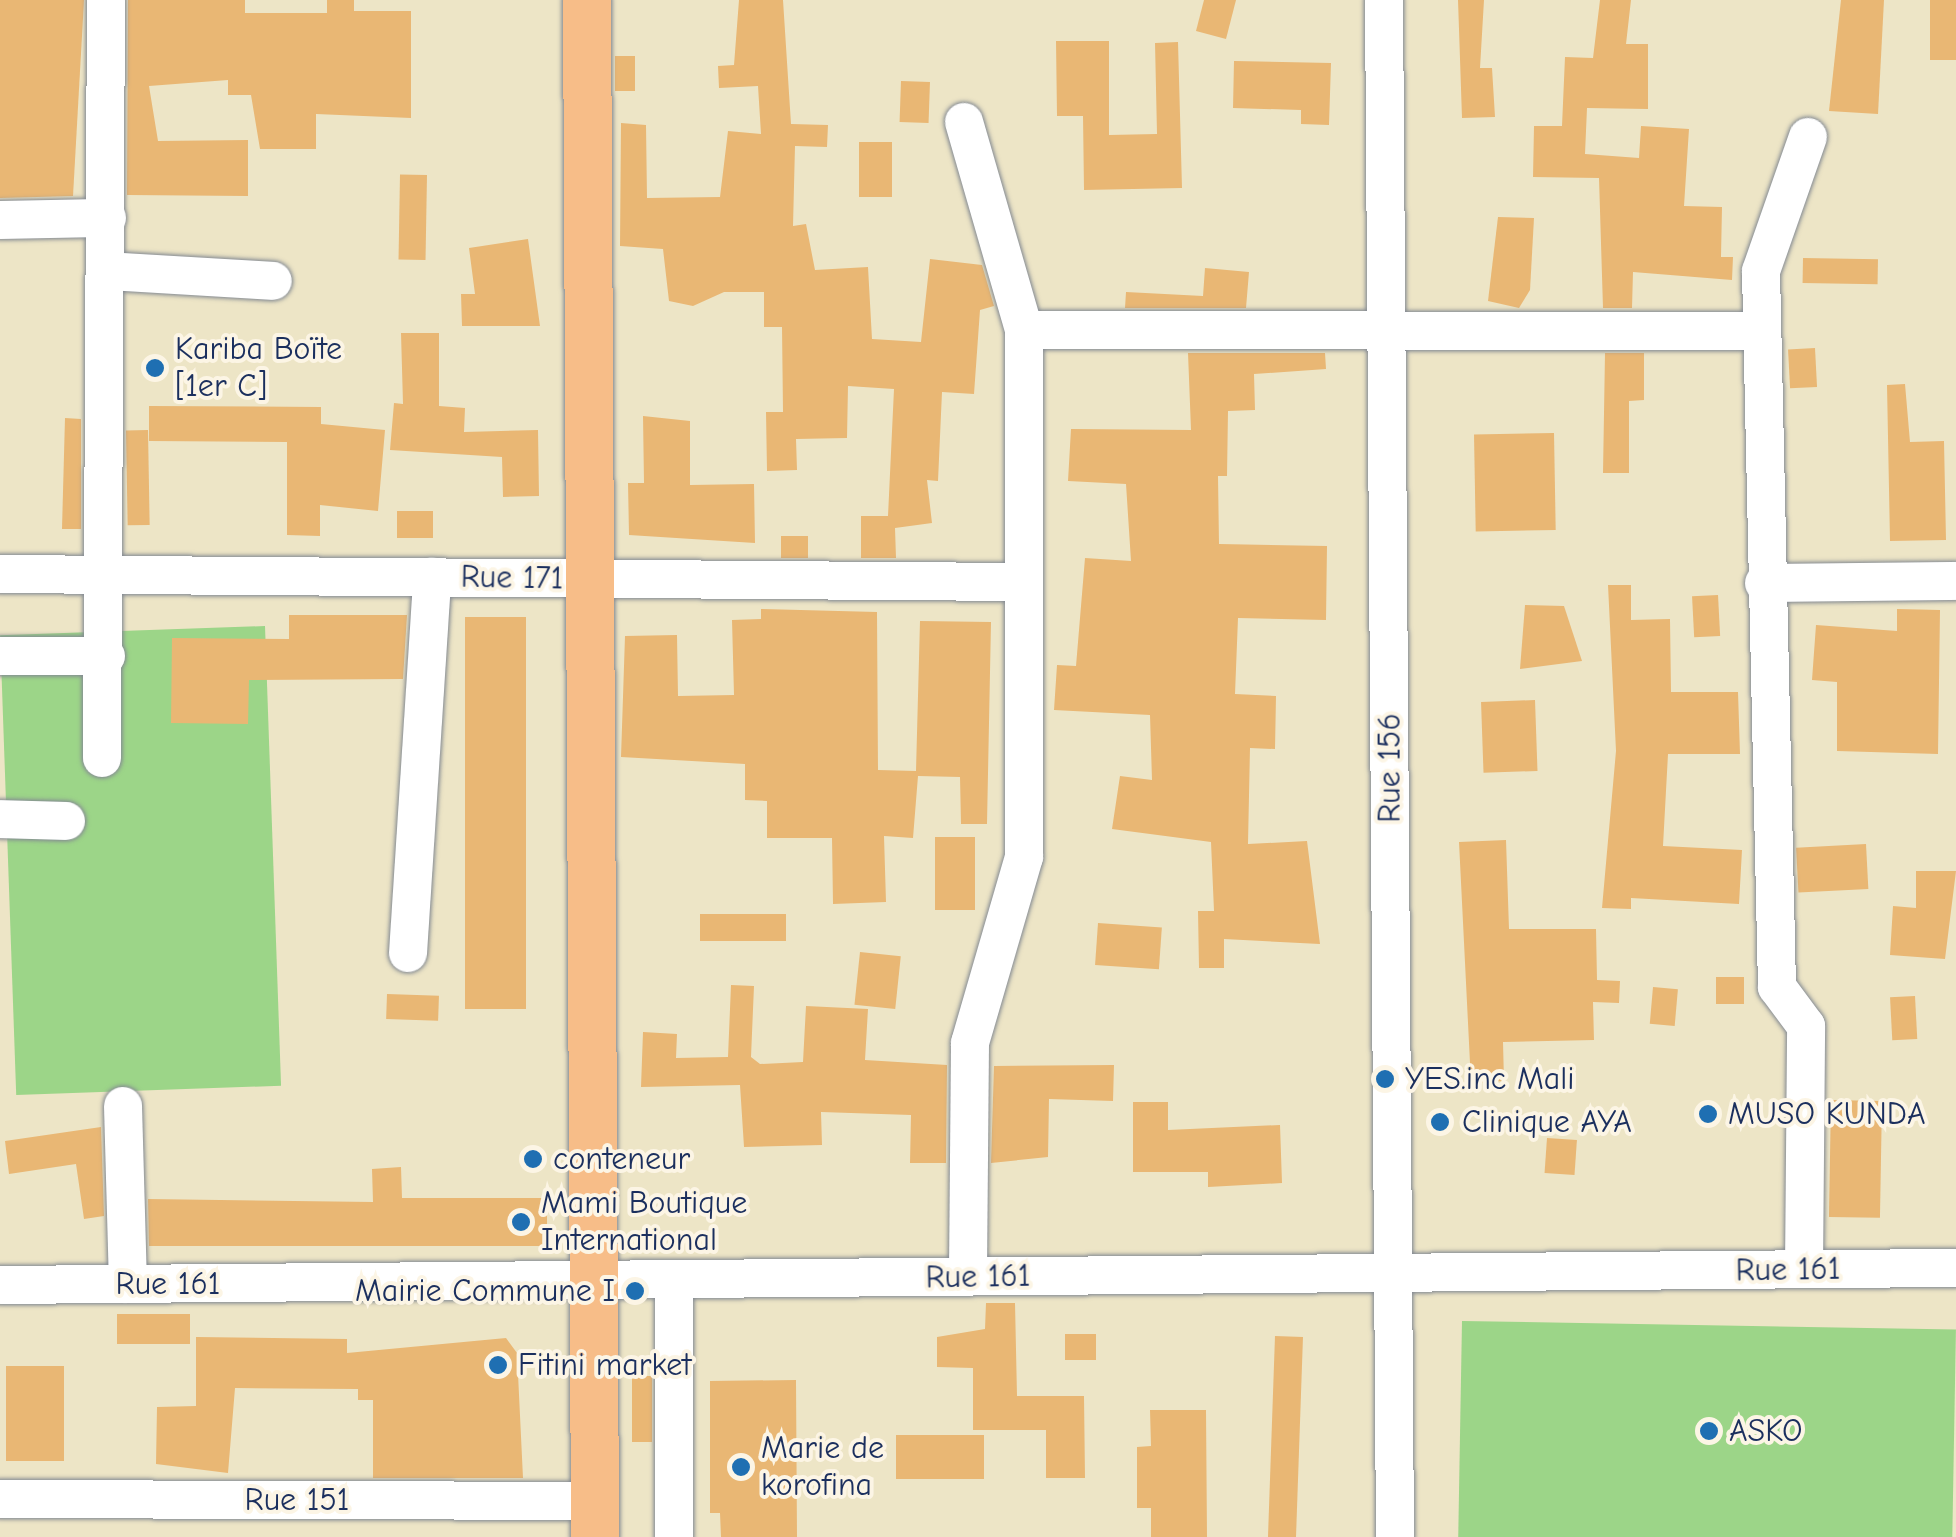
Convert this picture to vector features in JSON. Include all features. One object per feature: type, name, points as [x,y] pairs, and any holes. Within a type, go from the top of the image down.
[{"type":"main road","points":[[558,0],[575,579]]},
{"type":"main road","points":[[578,1519],[575,579],[587,0]]},
{"type":"street","points":[[102,758],[109,575],[106,0]]},
{"type":"street","name":"Rue 156","points":[[1384,0],[1395,1537]]},
{"type":"street","points":[[964,122],[1024,330],[1024,857],[970,1042],[968,1278]]},
{"type":"street","points":[[1804,1270],[1806,1026],[1777,986],[1764,583],[1760,270],[1808,137]]},
{"type":"street","points":[[0,220],[108,218]]},
{"type":"street","points":[[107,271],[273,281]]},
{"type":"street","points":[[1024,330],[1761,332]]},
{"type":"street","name":"Rue 171","points":[[0,574],[1024,582]]},
{"type":"street","points":[[408,953],[432,578]]},
{"type":"street","points":[[1764,583],[1956,581]]},
{"type":"street","points":[[0,656],[106,656]]},
{"type":"street","points":[[0,819],[66,821]]},
{"type":"street","points":[[123,1106],[128,1284]]},
{"type":"street","name":"Rue 161","points":[[0,1285],[1956,1268]]},
{"type":"street","points":[[674,1280],[674,1537]]},
{"type":"street","name":"Rue 151","points":[[0,1499],[578,1519]]},
{"type":"green space","points":[[265,626],[281,1086],[16,1095],[0,635]]},
{"type":"green space","name":"ASKO","points":[[1462,1321],[1956,1330],[1952,1537],[1458,1537]]},
{"type":"building","points":[[0,0],[84,0],[73,196],[0,198]]},
{"type":"building","points":[[128,0],[245,0],[245,13],[327,13],[327,0],[354,0],[354,11],[411,11],[411,118],[316,114],[316,149],[260,149],[251,95],[228,95],[228,80],[149,86],[158,141],[248,140],[248,196],[127,195]]},
{"type":"building","points":[[739,0],[783,0],[791,124],[828,125],[827,147],[795,146],[793,226],[806,224],[815,270],[868,267],[872,339],[921,342],[930,259],[982,265],[994,306],[980,310],[974,394],[942,392],[938,481],[927,480],[932,523],[895,528],[896,558],[861,558],[861,516],[888,516],[894,389],[848,386],[847,438],[796,439],[797,470],[767,471],[766,412],[783,412],[782,327],[764,327],[764,292],[724,292],[693,306],[669,301],[663,249],[620,246],[621,123],[646,125],[647,198],[720,197],[728,131],[761,134],[758,86],[719,88],[718,66],[734,65]]},
{"type":"building","points":[[1204,0],[1236,0],[1226,39],[1196,31]]},
{"type":"building","points":[[1458,0],[1484,0],[1480,68],[1492,68],[1495,117],[1462,118]]},
{"type":"building","points":[[1600,0],[1631,0],[1626,44],[1648,44],[1648,109],[1587,108],[1585,154],[1639,158],[1641,126],[1689,129],[1684,206],[1722,207],[1721,257],[1733,257],[1732,280],[1633,272],[1632,308],[1603,308],[1599,178],[1533,177],[1534,126],[1562,126],[1565,57],[1593,58]]},
{"type":"building","points":[[1841,0],[1884,0],[1878,114],[1829,111]]},
{"type":"building","points":[[1930,0],[1956,0],[1956,60],[1930,60]]},
{"type":"building","points":[[1056,41],[1109,41],[1109,135],[1157,134],[1155,43],[1178,42],[1182,188],[1084,190],[1083,116],[1057,116]]},
{"type":"building","points":[[615,56],[635,56],[635,91],[615,91]]},
{"type":"building","points":[[1234,61],[1331,63],[1329,125],[1301,124],[1301,110],[1233,108]]},
{"type":"building","points":[[901,81],[930,82],[929,123],[900,122]]},
{"type":"building","points":[[859,142],[892,142],[892,197],[859,197]]},
{"type":"building","points":[[400,175],[427,175],[426,260],[399,260]]},
{"type":"building","points":[[1498,217],[1534,218],[1530,290],[1519,308],[1488,301]]},
{"type":"building","points":[[528,239],[540,326],[462,326],[461,294],[475,294],[469,248]]},
{"type":"building","points":[[1803,258],[1878,259],[1878,284],[1803,283]]},
{"type":"building","points":[[1205,268],[1249,272],[1246,308],[1125,308],[1126,292],[1203,296]]},
{"type":"building","points":[[401,333],[439,333],[439,406],[465,408],[464,432],[538,430],[539,496],[503,497],[502,457],[390,450],[394,403],[403,404]]},
{"type":"building","points":[[1815,348],[1817,387],[1790,388],[1788,349]]},
{"type":"building","points":[[1188,353],[1325,353],[1326,369],[1254,374],[1255,410],[1228,411],[1227,476],[1218,476],[1219,544],[1327,546],[1326,620],[1238,618],[1235,694],[1276,696],[1275,749],[1250,748],[1248,844],[1307,841],[1320,944],[1224,939],[1224,968],[1199,968],[1198,911],[1214,911],[1211,842],[1112,829],[1120,776],[1152,780],[1150,715],[1054,710],[1057,665],[1076,666],[1085,558],[1131,561],[1126,484],[1068,481],[1071,429],[1191,430]]},
{"type":"building","points":[[1605,353],[1644,353],[1644,400],[1629,401],[1629,473],[1603,473]]},
{"type":"building","points":[[1905,384],[1910,442],[1944,441],[1946,540],[1890,541],[1887,385]]},
{"type":"building","points":[[149,406],[321,407],[321,424],[385,430],[378,511],[320,505],[320,536],[287,535],[287,442],[149,441]]},
{"type":"building","points":[[643,416],[690,421],[690,485],[754,484],[755,543],[629,535],[628,483],[644,483]]},
{"type":"building","points":[[65,418],[81,419],[81,529],[62,529]]},
{"type":"building","points":[[126,430],[148,430],[150,525],[128,525]]},
{"type":"building","points":[[1554,433],[1556,530],[1476,531],[1474,434]]},
{"type":"building","points":[[397,511],[433,511],[433,538],[397,538]]},
{"type":"building","points":[[781,536],[808,536],[808,558],[781,558]]},
{"type":"building","points":[[1608,585],[1631,585],[1631,620],[1670,619],[1671,692],[1738,692],[1740,754],[1668,754],[1663,846],[1742,850],[1739,904],[1631,898],[1631,909],[1602,908],[1616,751]]},
{"type":"building","points":[[1718,595],[1720,636],[1694,637],[1692,596]]},
{"type":"building","points":[[1525,605],[1564,606],[1582,661],[1520,669]]},
{"type":"building","points":[[761,609],[877,612],[878,770],[916,771],[920,621],[991,622],[987,824],[961,824],[960,777],[918,776],[913,838],[884,836],[886,902],[833,904],[832,838],[767,838],[767,801],[745,800],[745,764],[621,757],[625,636],[677,635],[678,696],[734,695],[732,620],[761,619]]},
{"type":"building","points":[[1897,609],[1940,610],[1938,754],[1837,751],[1837,682],[1812,680],[1816,625],[1897,631]]},
{"type":"building","points":[[289,615],[407,615],[403,679],[249,680],[248,724],[171,723],[172,638],[289,639]]},
{"type":"building","points":[[465,617],[526,617],[526,1009],[465,1009]]},
{"type":"building","points":[[1535,700],[1537,771],[1484,773],[1481,702]]},
{"type":"building","points":[[935,837],[975,837],[975,910],[935,910]]},
{"type":"building","points":[[1506,840],[1509,929],[1596,929],[1597,980],[1620,981],[1619,1003],[1593,1002],[1594,1040],[1503,1042],[1504,1081],[1471,1083],[1459,842]]},
{"type":"building","points":[[1866,844],[1868,889],[1798,893],[1796,848]]},
{"type":"building","points":[[1916,871],[1956,871],[1945,959],[1890,955],[1893,906],[1916,908]]},
{"type":"building","points":[[700,914],[786,914],[786,941],[700,941]]},
{"type":"building","points":[[1098,923],[1162,927],[1159,969],[1095,965]]},
{"type":"building","points":[[860,952],[901,956],[895,1009],[854,1005]]},
{"type":"building","points":[[1716,977],[1744,977],[1744,1004],[1716,1004]]},
{"type":"building","points":[[731,985],[754,986],[751,1057],[760,1064],[803,1062],[806,1006],[868,1009],[865,1060],[947,1065],[946,1163],[910,1163],[911,1115],[821,1112],[822,1145],[744,1147],[740,1085],[641,1087],[643,1032],[677,1034],[676,1058],[728,1057]]},
{"type":"building","points":[[1653,987],[1678,989],[1675,1026],[1650,1024]]},
{"type":"building","points":[[387,994],[439,996],[438,1021],[386,1019]]},
{"type":"building","points":[[1915,996],[1917,1039],[1892,1040],[1890,997]]},
{"type":"building","points":[[1114,1065],[1113,1101],[1049,1099],[1048,1157],[991,1163],[994,1066]]},
{"type":"building","points":[[1831,1100],[1882,1101],[1880,1218],[1829,1217]]},
{"type":"building","points":[[1133,1102],[1168,1102],[1168,1130],[1280,1125],[1282,1183],[1208,1187],[1208,1172],[1133,1172]]},
{"type":"building","points":[[101,1127],[104,1216],[84,1219],[76,1164],[9,1174],[5,1141]]},
{"type":"building","points":[[1547,1138],[1577,1140],[1574,1175],[1545,1173]]},
{"type":"building","points":[[401,1167],[402,1198],[547,1198],[547,1246],[149,1246],[148,1199],[373,1202],[372,1169]]},
{"type":"building","points":[[986,1303],[1015,1303],[1017,1396],[1084,1396],[1085,1478],[1046,1478],[1046,1430],[973,1430],[973,1368],[937,1367],[937,1337],[985,1329]]},
{"type":"building","points":[[117,1314],[190,1314],[190,1344],[117,1344]]},
{"type":"building","points":[[1065,1334],[1096,1334],[1096,1360],[1065,1360]]},
{"type":"building","points":[[1275,1336],[1303,1337],[1296,1537],[1268,1537]]},
{"type":"building","points":[[196,1337],[347,1339],[347,1353],[506,1338],[517,1353],[523,1478],[373,1478],[373,1400],[358,1400],[358,1389],[235,1388],[228,1473],[156,1464],[157,1407],[196,1406]]},
{"type":"building","points":[[6,1366],[64,1366],[64,1461],[6,1461]]},
{"type":"building","points":[[632,1376],[652,1376],[652,1442],[632,1442]]},
{"type":"building","points":[[796,1380],[797,1537],[721,1537],[720,1513],[710,1513],[710,1381]]},
{"type":"building","points":[[1150,1410],[1206,1410],[1207,1537],[1151,1537],[1151,1508],[1137,1508],[1137,1447],[1151,1446]]},
{"type":"building","points":[[896,1435],[984,1435],[984,1479],[896,1479]]},
{"type":"place","name":"Kariba Boïte [1er C]","points":[[155,368]]},
{"type":"place","name":"YES.inc Mali","points":[[1385,1079]]},
{"type":"place","name":"MUSO KUNDA","points":[[1708,1114]]},
{"type":"place","name":"Clinique AYA","points":[[1440,1122]]},
{"type":"place","name":"conteneur","points":[[533,1159]]},
{"type":"place","name":"Mami Boutique International","points":[[521,1222]]},
{"type":"place","name":"Mairie Commune I","points":[[635,1291]]},
{"type":"place","name":"Fitini market","points":[[498,1365]]},
{"type":"place","name":"ASKO","points":[[1709,1431]]},
{"type":"place","name":"Marie de korofina","points":[[741,1467]]}]
